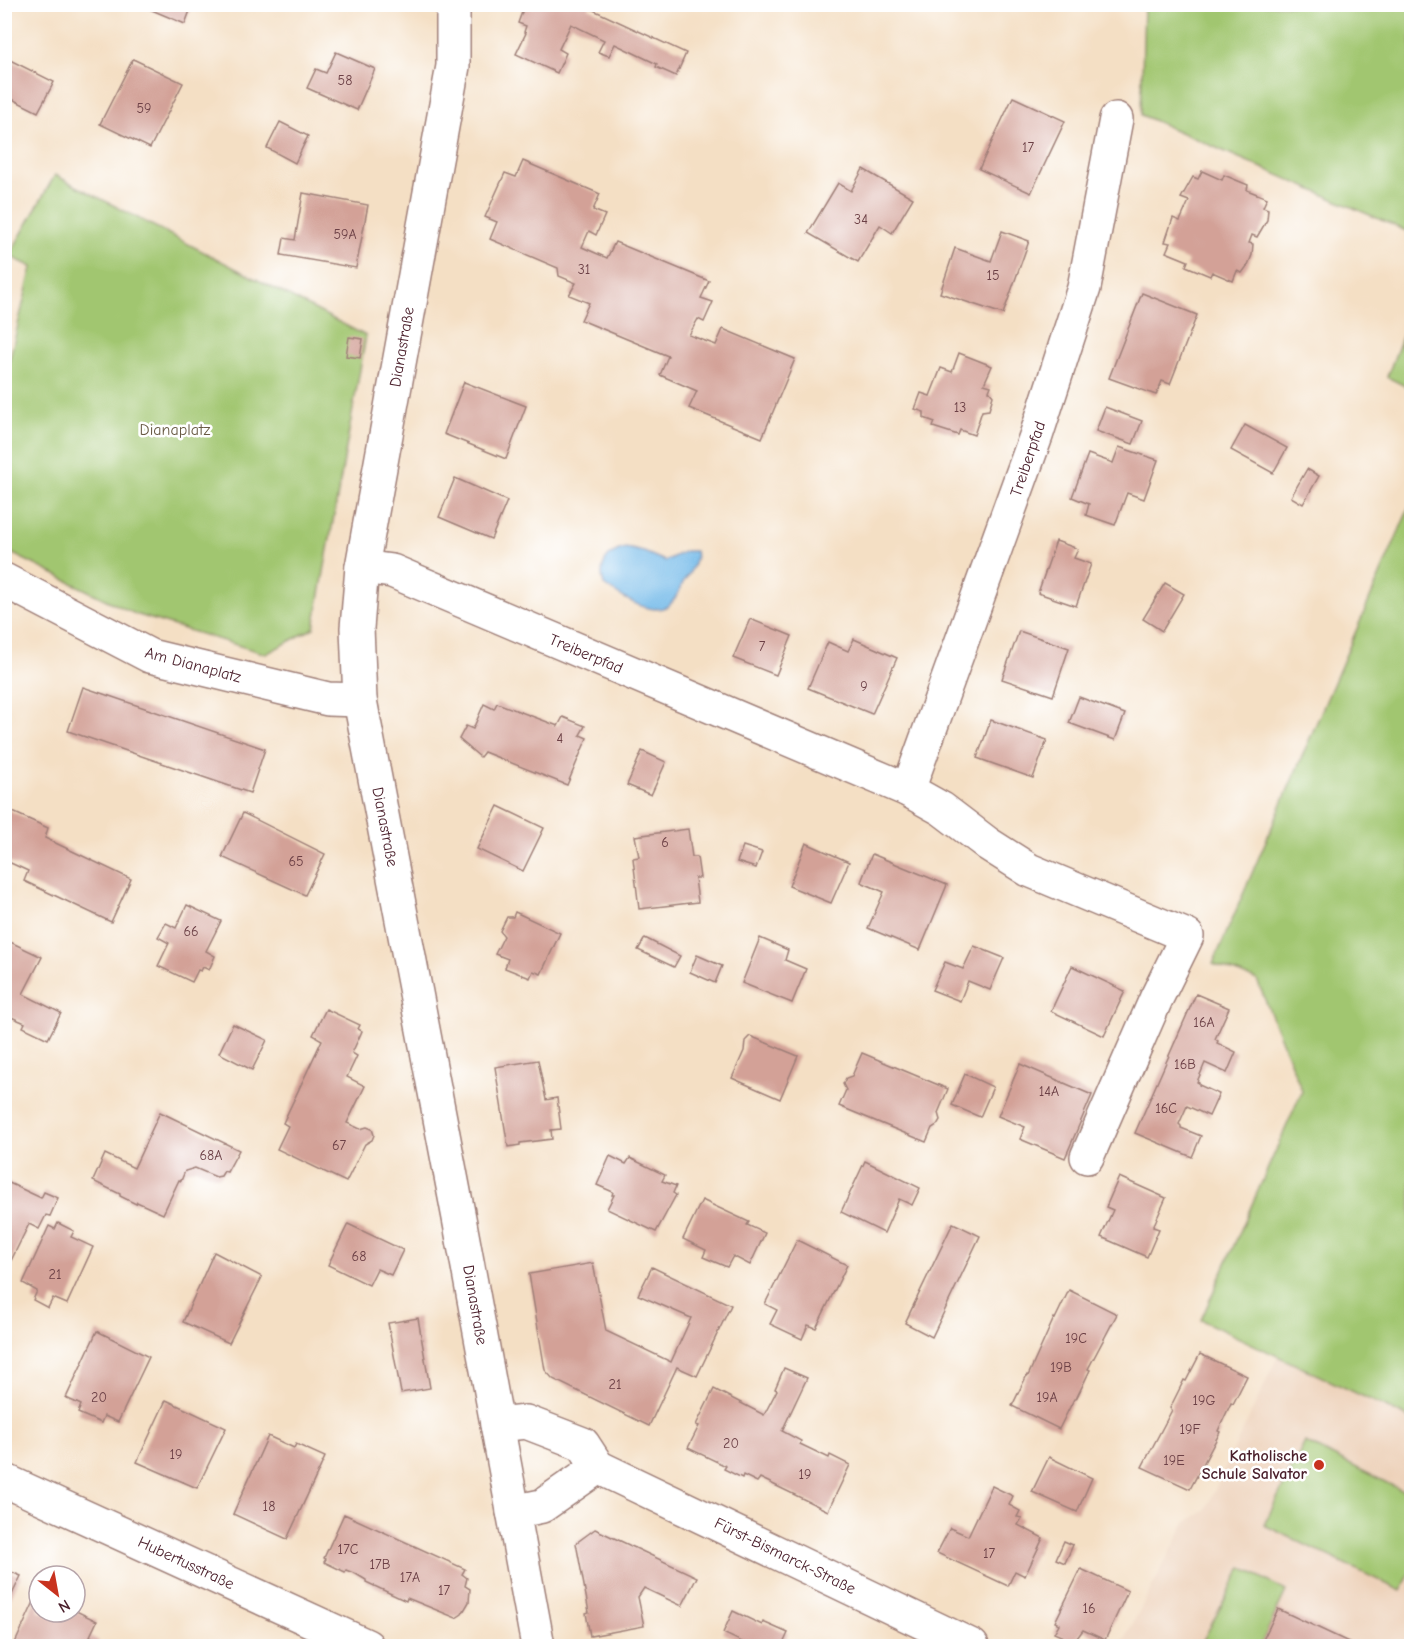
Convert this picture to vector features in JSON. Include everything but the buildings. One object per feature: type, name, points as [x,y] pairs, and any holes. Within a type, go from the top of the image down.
[{"type":"street","name":"Dianastraße","points":[[453,4],[453,66],[362,567],[357,627],[360,700],[538,1647]]},
{"type":"street","name":"Treiberpfad","points":[[908,790],[1036,436],[1084,288],[1116,119]]},
{"type":"street","name":"Treiberpfad","points":[[362,567],[392,571],[908,790],[942,808],[988,844],[1029,870],[1188,936],[1156,999],[1087,1157]]},
{"type":"street","name":"Am Dianaplatz","points":[[4,580],[150,656],[328,699],[360,700]]},
{"type":"street","name":"Fürst-Bismarck-Straße","points":[[496,1425],[526,1422],[583,1444],[598,1467],[972,1647]]},
{"type":"street","points":[[513,1512],[542,1506],[598,1467]]},
{"type":"street","name":"Hubertusstraße","points":[[4,1480],[367,1647]]},
{"type":"shaded area","name":"Katholische Schule Salvator","points":[[1278,1356],[1411,1419],[1411,1646],[1121,1646],[1186,1522],[1205,1511]]},
{"type":"green space","points":[[1144,5],[1411,5],[1411,233],[1141,115]]},
{"type":"green space","name":"Dianaplatz","points":[[55,175],[366,336],[314,628],[266,654],[135,614],[5,550],[5,378],[32,267],[9,256]]},
{"type":"green space","points":[[1411,314],[1411,389],[1387,377]]},
{"type":"green space","points":[[1411,503],[1411,1419],[1201,1320],[1302,1091],[1257,980],[1213,964]]},
{"type":"green space","points":[[1305,1442],[1411,1495],[1411,1570],[1401,1591],[1264,1525]]},
{"type":"green space","points":[[1242,1567],[1286,1591],[1260,1646],[1200,1646]]},
{"type":"water","points":[[626,548],[644,552],[665,561],[685,551],[695,551],[693,567],[672,603],[662,608],[645,607],[635,604],[604,585],[602,572],[605,561],[613,553]]},
{"type":"place","name":"Katholische Schule Salvator","points":[[1319,1465]]}]
